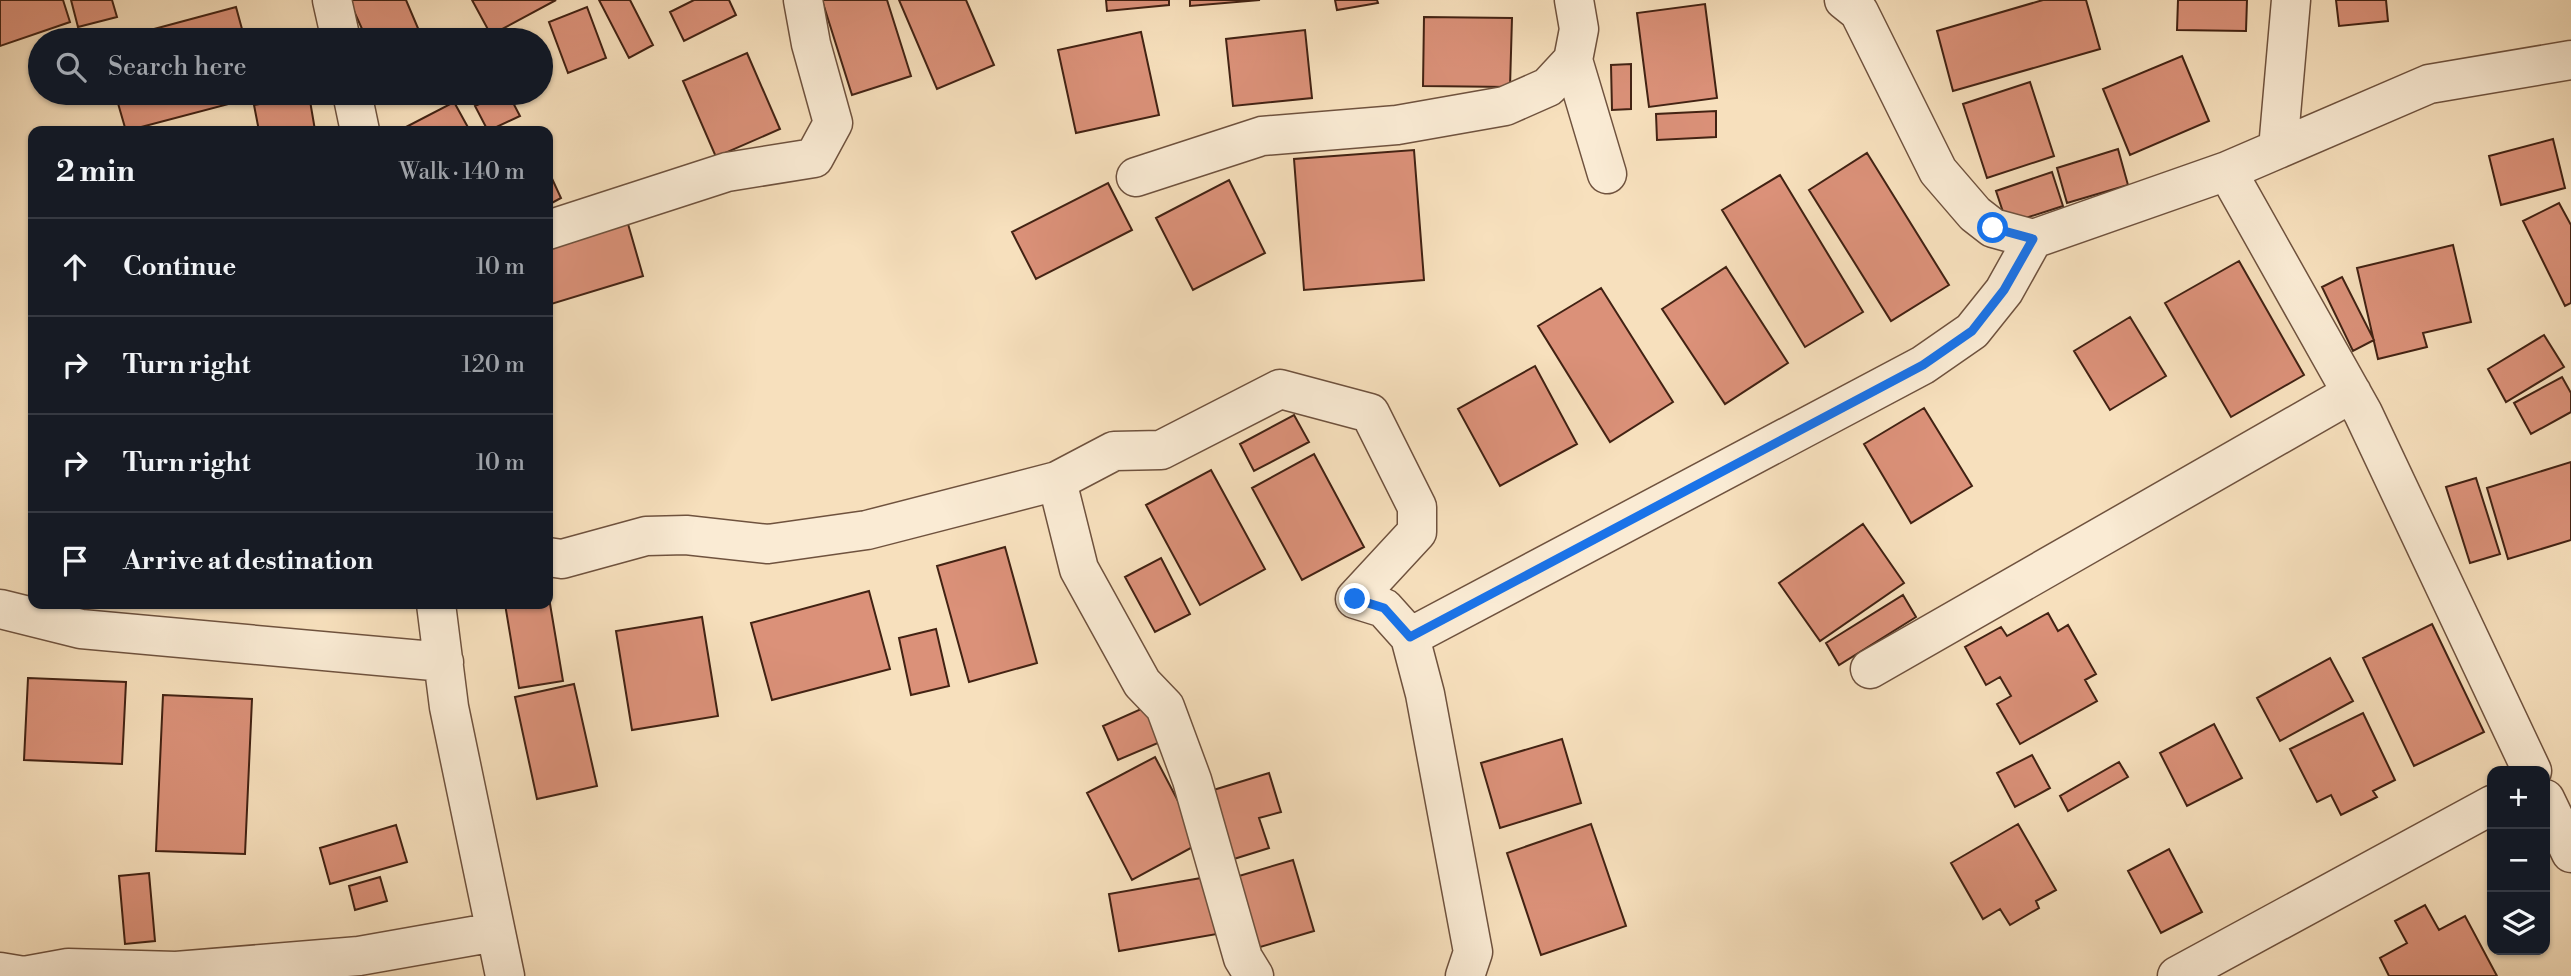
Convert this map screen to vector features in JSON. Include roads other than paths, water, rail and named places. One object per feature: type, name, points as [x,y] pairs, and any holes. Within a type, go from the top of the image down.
[{"type":"street","points":[[332,0],[338,28]]},
{"type":"street","points":[[553,228],[727,172],[814,158],[833,123],[811,44],[803,0]]},
{"type":"street","points":[[1574,0],[1579,29],[1573,61],[1607,174]]},
{"type":"street","points":[[1844,0],[1859,12],[1938,172],[1975,214],[1993,228],[2033,239],[2227,171],[2430,84],[2571,60]]},
{"type":"street","points":[[2278,149],[2291,0]]},
{"type":"street","points":[[1136,177],[1262,136],[1397,125],[1505,106],[1548,87],[1573,61]]},
{"type":"street","points":[[355,105],[359,126]]},
{"type":"street","points":[[2227,171],[2364,413],[2530,766]]},
{"type":"street","points":[[1410,637],[1923,365],[1972,331],[2004,290],[2033,239]]},
{"type":"street","points":[[553,558],[562,559],[646,536],[686,535],[768,544],[867,530],[1057,481],[1114,451],[1161,450],[1280,388],[1370,413],[1417,507],[1418,532],[1355,599],[1384,608],[1410,637],[1424,694],[1473,952],[1465,976]]},
{"type":"street","points":[[1870,669],[2352,393]]},
{"type":"street","points":[[1057,481],[1079,569],[1142,683],[1165,707],[1192,780],[1243,958],[1254,976]]},
{"type":"street","points":[[0,608],[80,629],[444,662]]},
{"type":"street","points":[[393,657],[442,609]]},
{"type":"street","points":[[442,609],[449,707],[505,976]]},
{"type":"street","points":[[2177,976],[2487,808]]},
{"type":"street","points":[[2550,809],[2571,852]]},
{"type":"street","points":[[0,972],[24,976],[68,968],[177,971],[359,956],[495,932]]}]
